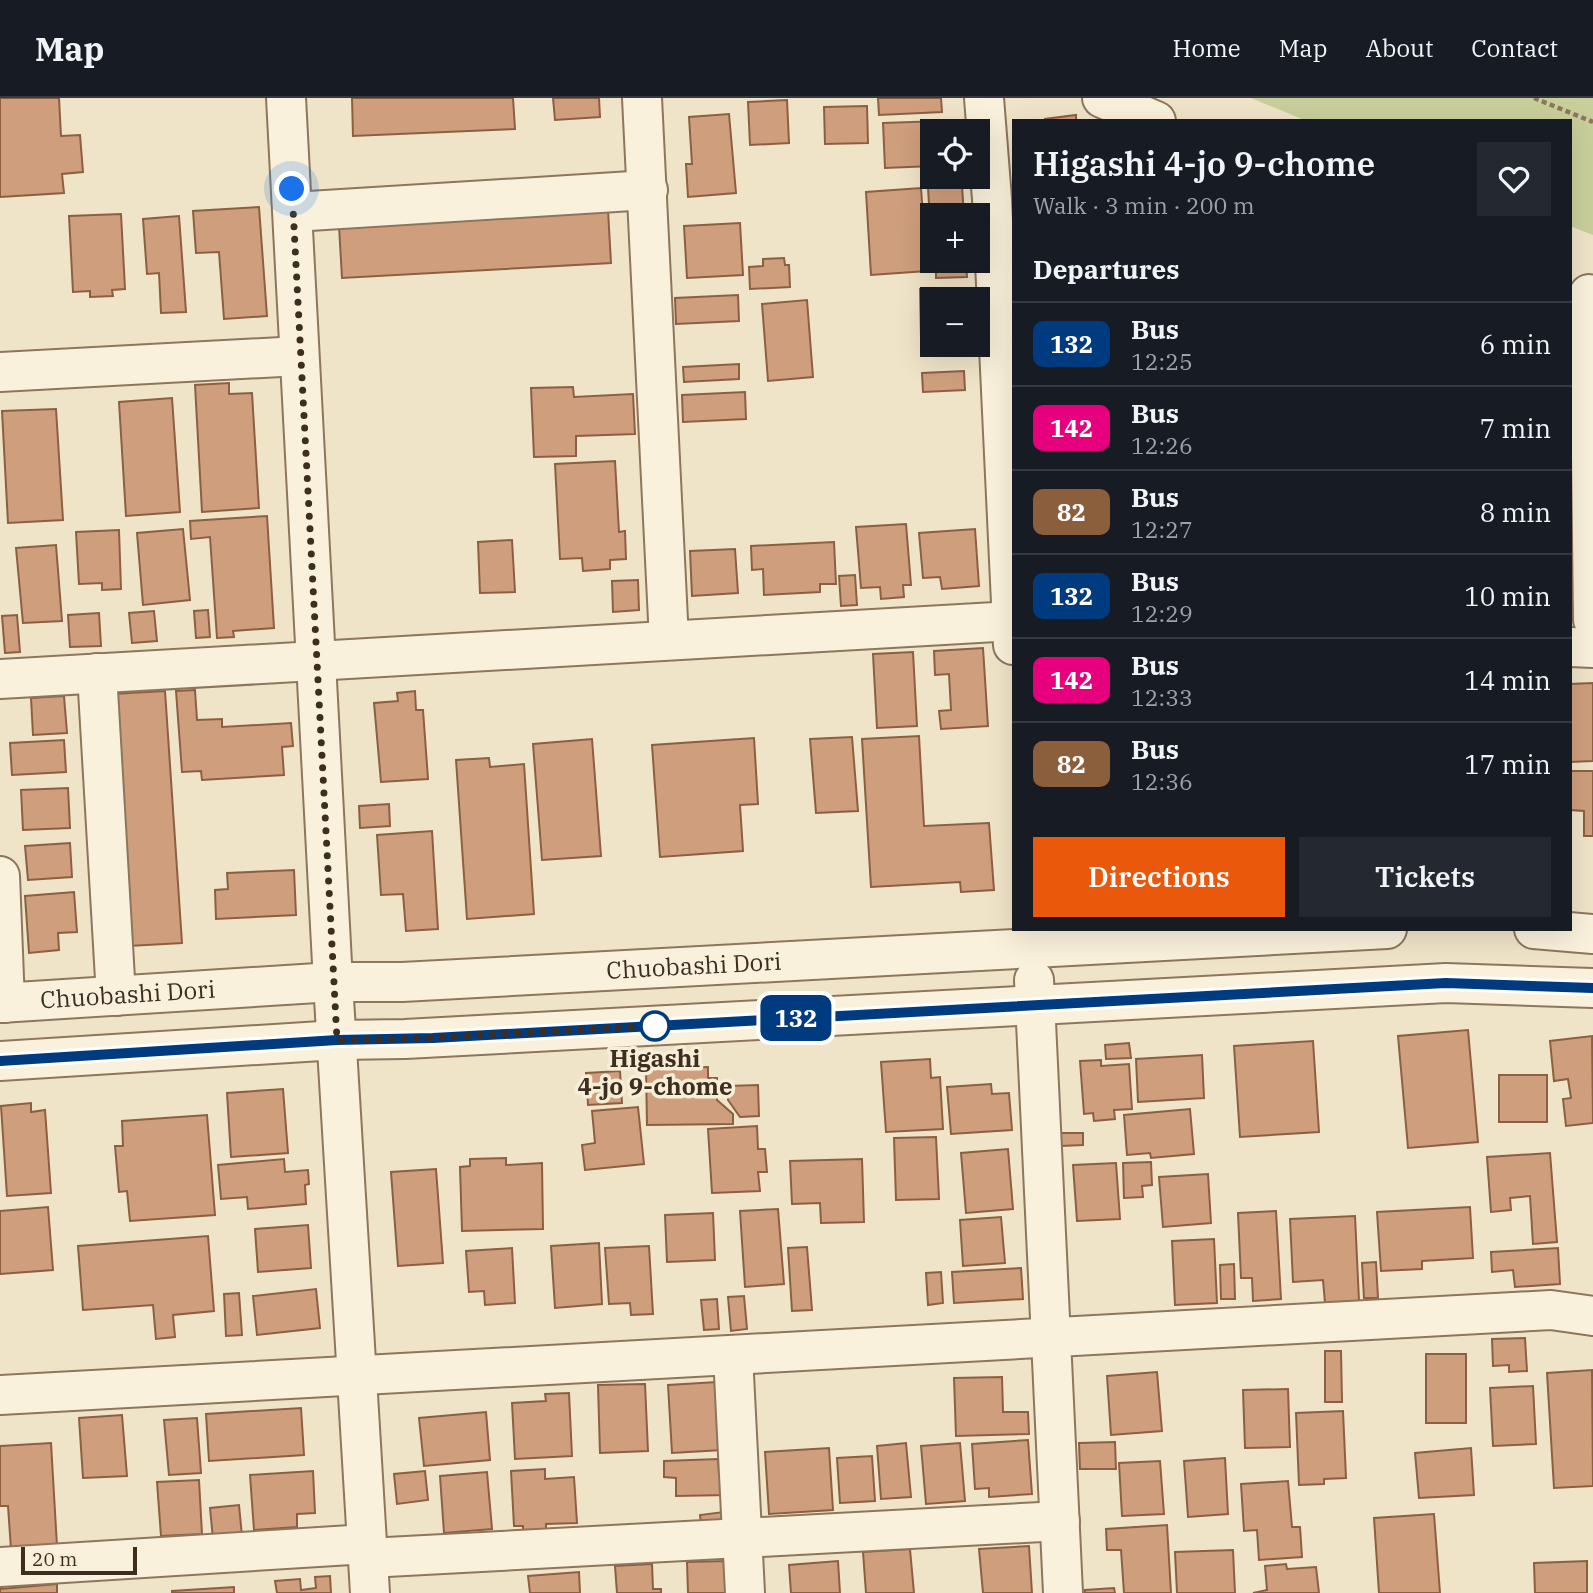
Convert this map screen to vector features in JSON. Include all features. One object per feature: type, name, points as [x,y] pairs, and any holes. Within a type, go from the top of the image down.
[{"type":"street","points":[[286,98],[333,982],[368,1565]]},
{"type":"street","points":[[642,98],[670,640]]},
{"type":"street","points":[[984,98],[992,200],[1012,609]]},
{"type":"street","points":[[1102,98],[1151,119]]},
{"type":"street","points":[[293,212],[648,190]]},
{"type":"street","points":[[1584,292],[1593,620]]},
{"type":"street","points":[[0,372],[299,356]]},
{"type":"street","points":[[0,679],[670,640],[1012,629]]},
{"type":"street","points":[[1572,647],[1593,648]]},
{"type":"street","points":[[97,673],[116,996]]},
{"type":"street","points":[[0,876],[3,1003]]},
{"type":"street","name":"Chuobashi Dori","points":[[3,1003],[333,982],[402,982],[1032,939],[1316,931]]},
{"type":"street","points":[[1558,931],[1593,934]]},
{"type":"street","points":[[1032,939],[1063,1593]]},
{"type":"street","points":[[0,1061],[337,1040],[405,1039],[1446,983],[1593,988]]},
{"type":"street","points":[[0,1395],[1551,1310],[1593,1316]]},
{"type":"street","points":[[733,1354],[745,1593]]},
{"type":"street","points":[[0,1567],[368,1565],[743,1538],[1060,1521]]},
{"type":"path","points":[[1534,98],[1593,122]]},
{"type":"green space","points":[[1251,98],[1593,98],[1593,235],[1572,227],[1572,119],[1302,119]]},
{"type":"building","points":[[0,98],[59,98],[61,136],[80,135],[83,172],[62,174],[64,193],[0,197]]},
{"type":"building","points":[[352,98],[513,98],[515,129],[353,136]]},
{"type":"building","points":[[553,98],[599,98],[600,117],[555,120]]},
{"type":"building","points":[[878,98],[941,98],[942,112],[879,115]]},
{"type":"building","points":[[787,100],[789,143],[750,145],[748,102]]},
{"type":"building","points":[[867,106],[868,143],[825,144],[824,107]]},
{"type":"building","points":[[729,114],[736,193],[688,197],[686,164],[692,164],[689,117]]},
{"type":"building","points":[[1076,115],[1076,119],[1045,119]]},
{"type":"building","points":[[920,122],[920,167],[885,168],[883,123]]},
{"type":"building","points":[[921,189],[920,272],[871,275],[866,192]]},
{"type":"building","points":[[928,189],[962,189],[963,203],[929,203]]},
{"type":"building","points":[[259,207],[267,316],[224,319],[219,252],[196,253],[193,211]]},
{"type":"building","points":[[608,210],[611,263],[342,278],[339,226]]},
{"type":"building","points":[[121,214],[125,289],[112,290],[113,296],[90,297],[90,291],[73,292],[69,216]]},
{"type":"building","points":[[179,216],[186,312],[161,313],[159,273],[147,274],[143,219]]},
{"type":"building","points":[[740,223],[743,275],[687,278],[684,226]]},
{"type":"building","points":[[784,258],[785,265],[789,265],[790,287],[750,289],[749,267],[763,266],[763,259]]},
{"type":"building","points":[[936,273],[967,273],[967,277],[936,278]]},
{"type":"building","points":[[738,295],[739,321],[676,324],[675,298]]},
{"type":"building","points":[[807,300],[813,377],[768,381],[762,304]]},
{"type":"building","points":[[739,364],[739,379],[684,382],[683,367]]},
{"type":"building","points":[[964,371],[965,390],[923,392],[922,373]]},
{"type":"building","points":[[229,383],[229,394],[252,393],[259,508],[202,512],[195,385]]},
{"type":"building","points":[[573,387],[574,397],[633,394],[635,434],[576,436],[576,456],[534,457],[531,388]]},
{"type":"building","points":[[745,392],[746,419],[683,422],[682,395]]},
{"type":"building","points":[[172,398],[180,512],[126,516],[119,402]]},
{"type":"building","points":[[56,409],[63,520],[8,523],[2,411]]},
{"type":"building","points":[[615,461],[619,532],[625,531],[626,559],[610,560],[610,569],[583,571],[582,558],[560,559],[555,464]]},
{"type":"building","points":[[267,516],[274,628],[233,631],[234,637],[217,638],[210,537],[191,539],[190,521]]},
{"type":"building","points":[[906,524],[911,585],[903,585],[904,597],[881,599],[880,587],[861,588],[856,527]]},
{"type":"building","points":[[183,529],[190,600],[143,605],[137,533]]},
{"type":"building","points":[[975,529],[979,586],[942,589],[940,577],[923,578],[919,533]]},
{"type":"building","points":[[119,530],[121,589],[102,590],[102,583],[79,584],[76,532]]},
{"type":"building","points":[[512,540],[515,592],[480,593],[478,542]]},
{"type":"building","points":[[834,542],[836,584],[820,584],[820,592],[764,595],[763,569],[752,570],[751,546]]},
{"type":"building","points":[[56,545],[62,621],[23,623],[16,548]]},
{"type":"building","points":[[735,549],[738,593],[692,596],[690,551]]},
{"type":"building","points":[[855,575],[857,605],[841,606],[839,576]]},
{"type":"building","points":[[638,580],[639,610],[613,612],[612,581]]},
{"type":"building","points":[[208,610],[210,637],[196,638],[194,611]]},
{"type":"building","points":[[154,611],[157,641],[132,643],[129,613]]},
{"type":"building","points":[[99,613],[101,646],[70,647],[68,615]]},
{"type":"building","points":[[17,615],[20,652],[5,653],[2,616]]},
{"type":"building","points":[[983,648],[988,726],[941,729],[939,711],[951,710],[949,674],[935,675],[934,651]]},
{"type":"building","points":[[913,652],[917,726],[877,728],[873,654]]},
{"type":"building","points":[[1593,683],[1593,761],[1572,762],[1572,684]]},
{"type":"building","points":[[195,690],[197,720],[222,719],[222,727],[291,723],[293,746],[282,747],[284,775],[202,780],[201,771],[182,772],[176,691]]},
{"type":"building","points":[[165,691],[182,943],[129,946],[112,694]]},
{"type":"building","points":[[415,691],[416,710],[423,710],[428,779],[381,782],[374,703],[398,701],[397,693]]},
{"type":"building","points":[[64,696],[67,733],[33,735],[31,698]]},
{"type":"building","points":[[919,736],[924,826],[989,823],[994,890],[961,892],[960,882],[871,887],[862,739]]},
{"type":"building","points":[[852,737],[858,811],[816,813],[810,739]]},
{"type":"building","points":[[754,738],[758,804],[740,805],[743,851],[660,857],[652,745]]},
{"type":"building","points":[[592,739],[601,856],[542,860],[533,744]]},
{"type":"building","points":[[64,740],[66,772],[12,775],[10,743]]},
{"type":"building","points":[[489,758],[490,767],[524,764],[534,914],[467,919],[456,760]]},
{"type":"building","points":[[1572,771],[1593,771],[1593,836],[1584,836],[1584,811],[1572,810]]},
{"type":"building","points":[[68,788],[70,828],[23,830],[21,790]]},
{"type":"building","points":[[389,804],[390,826],[360,828],[359,806]]},
{"type":"building","points":[[432,831],[438,929],[406,931],[403,894],[381,895],[377,835]]},
{"type":"building","points":[[70,843],[72,877],[28,880],[25,846]]},
{"type":"building","points":[[294,870],[296,915],[216,919],[215,890],[228,889],[227,873]]},
{"type":"building","points":[[74,892],[77,932],[58,933],[59,950],[29,953],[25,896]]},
{"type":"building","points":[[1468,1030],[1478,1142],[1408,1148],[1398,1036]]},
{"type":"building","points":[[1592,1036],[1593,1123],[1566,1126],[1563,1099],[1571,1098],[1568,1079],[1554,1081],[1550,1041]]},
{"type":"building","points":[[1313,1041],[1319,1132],[1240,1137],[1234,1046]]},
{"type":"building","points":[[1129,1043],[1131,1058],[1106,1059],[1105,1045]]},
{"type":"building","points":[[1202,1055],[1204,1098],[1138,1102],[1136,1059]]},
{"type":"building","points":[[930,1059],[931,1078],[940,1077],[943,1129],[886,1132],[881,1062]]},
{"type":"building","points":[[1101,1060],[1101,1066],[1129,1064],[1132,1109],[1114,1110],[1115,1119],[1094,1121],[1093,1113],[1084,1114],[1080,1061]]},
{"type":"building","points":[[708,1067],[708,1078],[717,1078],[717,1100],[733,1114],[733,1124],[647,1125],[646,1068]]},
{"type":"building","points":[[620,1071],[622,1103],[588,1105],[586,1073]]},
{"type":"building","points":[[1499,1075],[1547,1075],[1547,1122],[1499,1122]]},
{"type":"building","points":[[991,1084],[992,1094],[1009,1093],[1012,1130],[951,1134],[947,1087]]},
{"type":"building","points":[[758,1085],[759,1116],[740,1117],[728,1100],[728,1086]]},
{"type":"building","points":[[283,1089],[288,1153],[231,1157],[227,1093]]},
{"type":"building","points":[[31,1103],[31,1112],[45,1110],[51,1193],[7,1196],[1,1106]]},
{"type":"building","points":[[638,1107],[644,1164],[585,1170],[582,1145],[595,1143],[592,1111]]},
{"type":"building","points":[[1190,1109],[1194,1154],[1151,1158],[1150,1153],[1127,1155],[1124,1115]]},
{"type":"building","points":[[207,1115],[215,1215],[130,1221],[127,1191],[119,1192],[115,1146],[123,1146],[122,1121]]},
{"type":"building","points":[[757,1126],[758,1149],[765,1149],[767,1172],[758,1172],[760,1191],[712,1193],[708,1129]]},
{"type":"building","points":[[1061,1133],[1083,1133],[1083,1145],[1061,1146]]},
{"type":"building","points":[[936,1137],[939,1199],[896,1200],[894,1138]]},
{"type":"building","points":[[1008,1149],[1013,1209],[966,1213],[961,1153]]},
{"type":"building","points":[[1550,1153],[1557,1242],[1533,1244],[1530,1196],[1510,1198],[1511,1210],[1491,1212],[1487,1157]]},
{"type":"building","points":[[506,1158],[506,1165],[542,1163],[543,1229],[462,1231],[460,1167],[470,1166],[470,1159]]},
{"type":"building","points":[[284,1159],[285,1172],[308,1170],[309,1184],[305,1185],[306,1204],[248,1209],[247,1197],[221,1199],[218,1165]]},
{"type":"building","points":[[862,1159],[864,1222],[821,1223],[820,1203],[792,1204],[790,1161]]},
{"type":"building","points":[[1151,1162],[1152,1185],[1142,1186],[1143,1197],[1124,1198],[1123,1163]]},
{"type":"building","points":[[1116,1163],[1120,1219],[1077,1221],[1073,1165]]},
{"type":"building","points":[[436,1169],[443,1263],[398,1266],[391,1172]]},
{"type":"building","points":[[1208,1174],[1211,1223],[1163,1227],[1159,1177]]},
{"type":"building","points":[[48,1207],[53,1270],[0,1274],[0,1211]]},
{"type":"building","points":[[1470,1207],[1473,1258],[1422,1261],[1422,1269],[1381,1271],[1377,1212]]},
{"type":"building","points":[[778,1209],[784,1284],[745,1287],[740,1211]]},
{"type":"building","points":[[1276,1211],[1281,1299],[1253,1301],[1252,1278],[1241,1278],[1238,1213]]},
{"type":"building","points":[[713,1213],[715,1260],[667,1262],[665,1215]]},
{"type":"building","points":[[1355,1216],[1359,1301],[1325,1303],[1323,1280],[1293,1282],[1290,1219]]},
{"type":"building","points":[[1001,1217],[1005,1263],[963,1266],[960,1220]]},
{"type":"building","points":[[308,1225],[311,1268],[258,1272],[255,1229]]},
{"type":"building","points":[[208,1236],[214,1311],[173,1315],[175,1337],[156,1339],[153,1305],[83,1310],[78,1246]]},
{"type":"building","points":[[1214,1239],[1217,1303],[1175,1305],[1172,1241]]},
{"type":"building","points":[[599,1243],[602,1304],[555,1308],[551,1246]]},
{"type":"building","points":[[649,1246],[653,1314],[631,1315],[630,1303],[609,1304],[605,1248]]},
{"type":"building","points":[[807,1247],[812,1310],[792,1311],[788,1248]]},
{"type":"building","points":[[512,1248],[515,1303],[485,1305],[484,1291],[469,1292],[466,1251]]},
{"type":"building","points":[[1558,1248],[1560,1284],[1515,1287],[1513,1270],[1492,1272],[1491,1252]]},
{"type":"building","points":[[1376,1262],[1378,1298],[1364,1298],[1362,1263]]},
{"type":"building","points":[[1234,1264],[1235,1299],[1221,1299],[1220,1265]]},
{"type":"building","points":[[1021,1268],[1023,1299],[954,1303],[952,1272]]},
{"type":"building","points":[[941,1272],[943,1303],[928,1305],[926,1273]]},
{"type":"building","points":[[316,1289],[320,1328],[257,1335],[253,1296]]},
{"type":"building","points":[[239,1293],[242,1335],[226,1336],[224,1294]]},
{"type":"building","points":[[744,1296],[747,1329],[731,1331],[728,1297]]},
{"type":"building","points":[[717,1299],[719,1329],[704,1330],[701,1300]]},
{"type":"building","points":[[1525,1338],[1527,1371],[1509,1372],[1509,1365],[1493,1366],[1492,1339]]},
{"type":"building","points":[[1325,1351],[1341,1351],[1342,1402],[1325,1402]]},
{"type":"building","points":[[1426,1354],[1466,1354],[1466,1423],[1426,1423]]},
{"type":"building","points":[[1592,1370],[1593,1486],[1554,1488],[1547,1373]]},
{"type":"building","points":[[1157,1372],[1162,1431],[1111,1435],[1107,1376]]},
{"type":"building","points":[[1002,1377],[1003,1412],[1028,1412],[1029,1434],[956,1436],[954,1378]]},
{"type":"building","points":[[717,1382],[722,1450],[672,1453],[668,1385]]},
{"type":"building","points":[[645,1384],[648,1451],[600,1453],[598,1385]]},
{"type":"building","points":[[1533,1386],[1536,1444],[1493,1446],[1490,1388]]},
{"type":"building","points":[[1288,1389],[1290,1447],[1245,1448],[1243,1390]]},
{"type":"building","points":[[569,1393],[572,1456],[515,1459],[512,1403],[546,1401],[545,1394]]},
{"type":"building","points":[[301,1408],[304,1455],[209,1461],[206,1414]]},
{"type":"building","points":[[1343,1411],[1346,1478],[1324,1479],[1324,1484],[1299,1485],[1296,1413]]},
{"type":"building","points":[[486,1412],[490,1460],[424,1466],[419,1418]]},
{"type":"building","points":[[122,1415],[127,1476],[83,1478],[79,1418]]},
{"type":"building","points":[[197,1418],[201,1473],[169,1475],[164,1420]]},
{"type":"building","points":[[1028,1440],[1032,1494],[989,1497],[989,1488],[975,1489],[972,1444]]},
{"type":"building","points":[[1115,1442],[1116,1469],[1080,1469],[1079,1443]]},
{"type":"building","points":[[51,1443],[57,1546],[11,1549],[8,1506],[0,1506],[0,1446]]},
{"type":"building","points":[[906,1443],[911,1497],[881,1499],[877,1446]]},
{"type":"building","points":[[960,1443],[965,1501],[926,1504],[921,1446]]},
{"type":"building","points":[[829,1448],[833,1510],[769,1514],[765,1452]]},
{"type":"building","points":[[1471,1448],[1474,1495],[1419,1498],[1415,1453]]},
{"type":"building","points":[[872,1456],[875,1501],[840,1503],[837,1458]]},
{"type":"building","points":[[1225,1458],[1228,1514],[1188,1517],[1184,1461]]},
{"type":"building","points":[[718,1459],[719,1474],[726,1473],[727,1495],[676,1496],[676,1478],[664,1477],[664,1461]]},
{"type":"building","points":[[1160,1461],[1164,1514],[1122,1516],[1119,1463]]},
{"type":"building","points":[[545,1469],[545,1479],[574,1477],[577,1523],[546,1524],[546,1536],[523,1536],[523,1526],[514,1526],[511,1471]]},
{"type":"building","points":[[313,1471],[315,1513],[297,1514],[297,1527],[254,1530],[250,1475]]},
{"type":"building","points":[[425,1471],[428,1500],[397,1504],[394,1474]]},
{"type":"building","points":[[487,1472],[492,1529],[444,1533],[440,1476]]},
{"type":"building","points":[[199,1480],[202,1534],[161,1536],[157,1482]]},
{"type":"building","points":[[1288,1481],[1292,1527],[1300,1527],[1302,1557],[1259,1560],[1257,1530],[1244,1531],[1241,1484]]},
{"type":"building","points":[[239,1505],[242,1536],[213,1539],[210,1508]]},
{"type":"building","points":[[731,1511],[734,1530],[702,1533],[700,1515]]},
{"type":"building","points":[[1434,1514],[1440,1593],[1379,1593],[1374,1518]]},
{"type":"building","points":[[1167,1525],[1171,1593],[1124,1593],[1121,1550],[1107,1550],[1106,1529]]},
{"type":"building","points":[[1029,1546],[1032,1593],[983,1593],[979,1549]]},
{"type":"building","points":[[910,1549],[914,1593],[866,1593],[863,1552]]},
{"type":"building","points":[[1233,1550],[1235,1593],[1177,1593],[1175,1552]]},
{"type":"building","points":[[728,1561],[730,1593],[688,1593],[687,1562]]},
{"type":"building","points":[[838,1561],[840,1593],[791,1593],[789,1565]]},
{"type":"building","points":[[1587,1561],[1587,1593],[1535,1593],[1534,1563]]},
{"type":"building","points":[[652,1564],[653,1589],[661,1589],[661,1593],[617,1593],[615,1566]]},
{"type":"building","points":[[1286,1564],[1287,1569],[1316,1567],[1319,1593],[1253,1593],[1267,1590],[1265,1566]]},
{"type":"building","points":[[579,1572],[580,1593],[530,1593],[528,1576]]},
{"type":"building","points":[[330,1576],[331,1593],[277,1593],[275,1581],[300,1579],[301,1590],[316,1588],[315,1577]]},
{"type":"building","points":[[57,1584],[57,1593],[0,1593],[0,1589]]},
{"type":"building","points":[[234,1587],[234,1593],[172,1593],[172,1591]]},
{"type":"building","points":[[1114,1588],[1115,1593],[1085,1593],[1085,1590]]},
{"type":"bus line","name":"132","points":[[0,1061],[337,1040],[433,1038],[1446,983],[1593,988]]},
{"type":"place","name":"Higashi 4-jo 9-chome","points":[[655,1026]]},
{"type":"route","points":[[292,189],[337,1040],[655,1026]]}]
